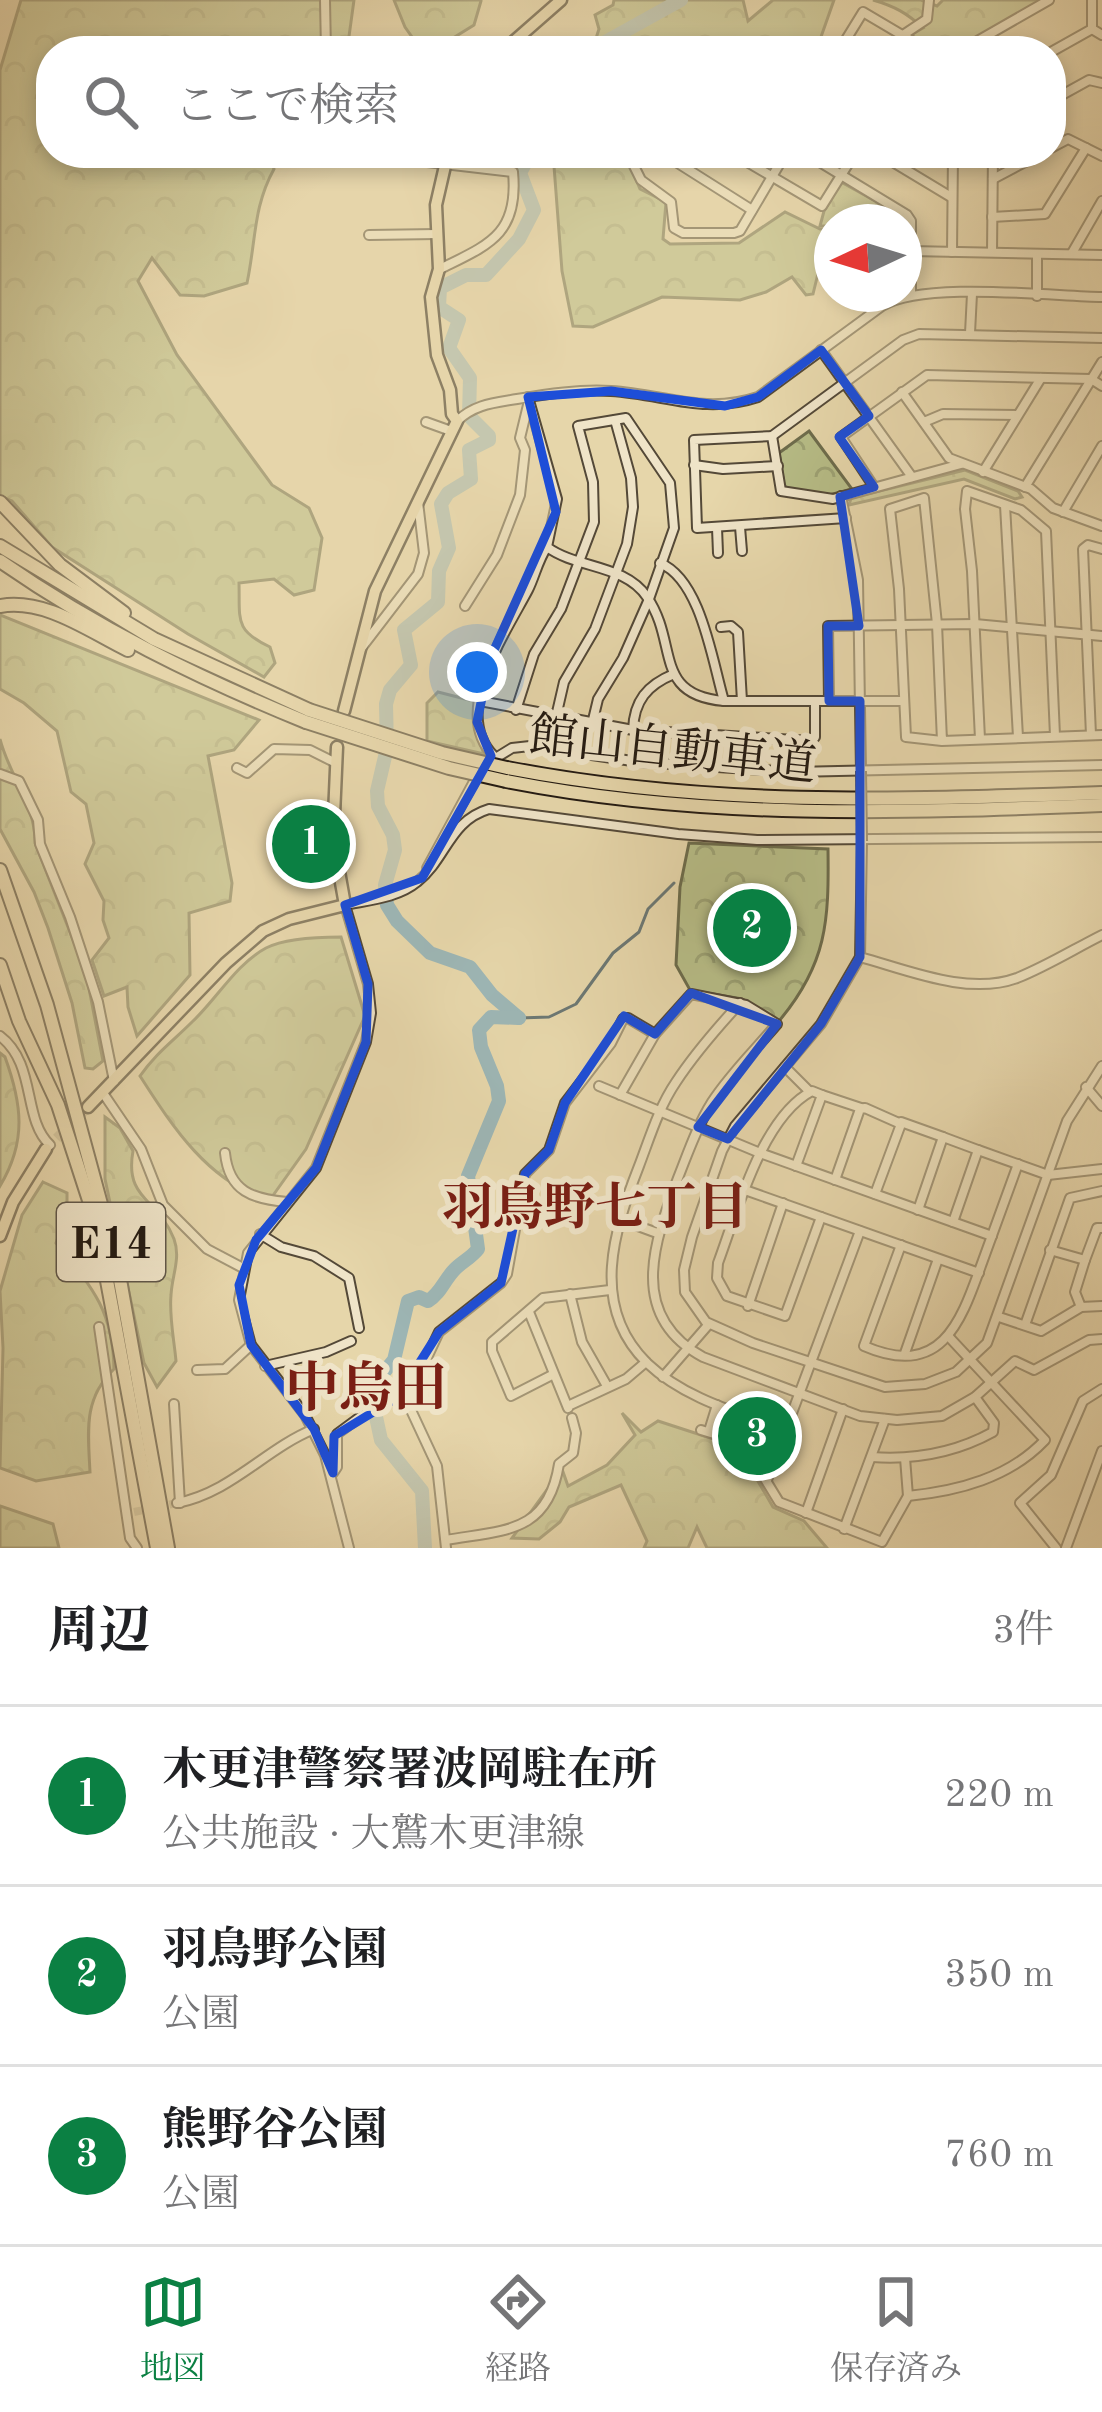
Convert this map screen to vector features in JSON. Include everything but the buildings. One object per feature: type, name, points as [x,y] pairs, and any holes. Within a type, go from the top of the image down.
[{"type":"highway","points":[[0,502],[60,565],[154,639]]},
{"type":"highway","name":"館山自動車道","points":[[0,546],[154,639],[308,716]]},
{"type":"highway","name":"館山自動車道","points":[[0,561],[132,644],[449,768],[738,798],[1102,793]]},
{"type":"highway","points":[[0,606],[19,604],[53,613],[203,686],[286,718],[308,716]]},
{"type":"highway","name":"館山自動車道","points":[[507,774],[612,799],[717,809],[913,812],[1102,806]]},
{"type":"highway","name":"E14","points":[[0,870],[47,1005],[116,1263],[168,1548]]},
{"type":"highway","name":"E14","points":[[0,965],[19,1021],[58,1106],[95,1222],[157,1548]]},
{"type":"main road","points":[[520,36],[561,0]]},
{"type":"main road","points":[[344,711],[375,591],[454,426],[450,391],[436,356],[431,297],[439,269],[436,205],[444,168]]},
{"type":"main road","points":[[88,1107],[226,963],[263,931],[345,905],[332,838],[337,747]]},
{"type":"main road","points":[[0,1236],[13,1202],[48,1147]]},
{"type":"street","points":[[326,0],[326,36]]},
{"type":"street","points":[[848,36],[863,12],[904,35],[927,19],[929,0]]},
{"type":"street","points":[[986,36],[1049,0]]},
{"type":"street","points":[[1092,0],[1092,29]]},
{"type":"street","points":[[1092,29],[1102,35]]},
{"type":"street","points":[[1066,41],[1092,29]]},
{"type":"street","points":[[1066,92],[1089,80],[1102,82]]},
{"type":"street","points":[[1066,140],[1102,156]]},
{"type":"street","points":[[992,217],[1045,214],[1087,148]]},
{"type":"street","points":[[439,269],[481,251],[502,230],[512,204],[513,172],[492,168]]},
{"type":"street","points":[[635,168],[641,180],[667,195],[674,228],[734,233],[740,231],[778,168]]},
{"type":"street","points":[[686,168],[752,210]]},
{"type":"street","points":[[756,168],[822,206],[847,168]]},
{"type":"street","points":[[833,168],[890,204]]},
{"type":"street","points":[[903,168],[953,198]]},
{"type":"street","points":[[952,252],[953,168]]},
{"type":"street","points":[[992,252],[993,168]]},
{"type":"street","points":[[993,179],[1014,168]]},
{"type":"street","points":[[1071,255],[1102,201]]},
{"type":"street","points":[[369,235],[437,234]]},
{"type":"street","points":[[922,251],[1102,255]]},
{"type":"street","points":[[1037,254],[1037,296]]},
{"type":"street","points":[[970,333],[972,294]]},
{"type":"street","points":[[922,296],[1102,297]]},
{"type":"street","points":[[426,422],[454,426],[480,406],[610,391],[725,406],[758,397],[874,312]]},
{"type":"street","points":[[846,518],[697,529],[694,440],[772,436],[914,336],[1102,338]]},
{"type":"street","points":[[821,350],[912,477]]},
{"type":"street","points":[[1025,487],[1102,362]]},
{"type":"street","points":[[874,487],[841,437],[927,375],[1091,379],[1102,386]]},
{"type":"street","points":[[983,472],[1041,378]]},
{"type":"street","points":[[902,392],[950,458],[1025,487],[1063,512],[1102,525]]},
{"type":"street","points":[[494,756],[480,737],[477,722],[490,659],[547,547],[556,500],[528,398]]},
{"type":"street","points":[[465,606],[497,555],[520,495],[525,449],[520,438],[528,398]]},
{"type":"street","points":[[925,422],[943,414],[1018,415]]},
{"type":"street","points":[[548,748],[564,682],[595,629],[617,574],[633,507],[631,478],[615,420]]},
{"type":"street","points":[[516,710],[534,654],[561,609],[594,522],[596,501],[578,426],[630,420],[670,483],[674,528],[649,599],[598,699],[592,724]]},
{"type":"street","points":[[772,436],[781,491],[824,498],[963,464]]},
{"type":"street","points":[[1063,512],[1102,446]]},
{"type":"street","points":[[694,465],[723,469],[778,466]]},
{"type":"street","points":[[980,740],[967,491],[1021,510],[1046,531],[1054,736]]},
{"type":"street","points":[[841,496],[858,580],[860,957],[821,1024],[728,1138],[684,1270],[685,1292],[709,1324],[812,1364],[865,1382],[902,1388],[941,1380],[987,1343],[1067,1121],[1102,1066]]},
{"type":"street","points":[[942,742],[938,624],[924,498],[890,509],[906,737],[942,742],[1096,735],[1083,549],[1088,545],[1102,550]]},
{"type":"street","points":[[358,652],[418,574],[424,553],[417,501]]},
{"type":"street","points":[[1005,505],[1018,737]]},
{"type":"street","points":[[740,527],[742,551]]},
{"type":"street","points":[[717,528],[718,553]]},
{"type":"street","points":[[547,547],[617,574],[649,599],[674,674],[687,693],[700,699],[903,701]]},
{"type":"street","points":[[660,562],[673,568],[690,588],[724,700]]},
{"type":"street","points":[[829,701],[828,626],[974,624],[1102,636]]},
{"type":"street","points":[[721,627],[731,626],[739,632],[742,700]]},
{"type":"street","points":[[633,730],[638,703],[657,681],[674,674]]},
{"type":"street","points":[[480,701],[633,730],[812,741],[815,700]]},
{"type":"street","points":[[238,768],[247,773],[274,748],[310,750],[335,763]]},
{"type":"street","points":[[422,878],[472,782],[494,756],[512,748],[794,772],[1102,765]]},
{"type":"street","points":[[0,774],[19,781],[38,820],[40,844],[98,1002],[114,1082]]},
{"type":"street","points":[[349,1548],[333,1473],[314,1429],[251,1345],[239,1300],[243,1268],[260,1234],[310,1178],[322,1156],[369,1029],[368,984],[345,905],[393,895],[422,878],[464,820],[489,809],[678,834],[862,841],[1102,837]]},
{"type":"street","points":[[860,957],[932,977],[987,984],[1017,978],[1102,935]]},
{"type":"street","points":[[620,1095],[655,1034],[691,994],[740,1003],[777,1024],[720,1091],[698,1127],[657,1233],[652,1273],[655,1299],[668,1329],[688,1349],[714,1363],[885,1419],[941,1416],[993,1384],[1015,1361],[1034,1370],[1089,1340],[1102,1340]]},
{"type":"street","points":[[740,1003],[707,1039],[660,1112],[613,1240],[610,1290],[625,1330],[646,1362],[663,1377],[717,1405],[787,1431]]},
{"type":"street","points":[[572,1418],[576,1427],[573,1453],[559,1464],[556,1483],[539,1514],[518,1528],[446,1544],[437,1466],[409,1403],[418,1377],[440,1332],[507,1274],[525,1174],[549,1150],[565,1103],[622,1019],[655,1034]]},
{"type":"street","points":[[0,1036],[16,1052],[36,1111],[36,1128],[48,1147]]},
{"type":"street","points":[[784,1067],[808,1090],[1048,1175],[1102,1169]]},
{"type":"street","points":[[598,1086],[760,1153],[992,1236]]},
{"type":"street","points":[[1086,1087],[1102,1106]]},
{"type":"street","points":[[808,1090],[760,1153],[718,1263],[717,1278],[727,1296],[785,1316],[821,1217]]},
{"type":"street","points":[[103,1093],[142,1149],[164,1205],[207,1249],[243,1268]]},
{"type":"street","points":[[796,1166],[822,1095]]},
{"type":"street","points":[[835,1180],[862,1108]]},
{"type":"street","points":[[875,1194],[899,1121]]},
{"type":"street","points":[[918,1210],[943,1138]]},
{"type":"street","points":[[953,1222],[978,1150]]},
{"type":"street","points":[[225,1154],[228,1174],[241,1190],[259,1200],[289,1202]]},
{"type":"street","points":[[901,1245],[864,1346],[904,1354],[927,1350],[949,1337],[966,1312],[1018,1164]]},
{"type":"street","points":[[746,1190],[979,1273]]},
{"type":"street","points":[[1025,1325],[1070,1198],[1102,1191]]},
{"type":"street","points":[[748,1306],[783,1203]]},
{"type":"street","points":[[619,1219],[657,1233]]},
{"type":"street","points":[[1081,1307],[1075,1292],[1097,1228],[1102,1228]]},
{"type":"street","points":[[766,1481],[860,1231]]},
{"type":"street","points":[[260,1234],[281,1247],[314,1256],[349,1278],[358,1328]]},
{"type":"street","points":[[1050,1250],[1085,1260]]},
{"type":"street","points":[[904,1354],[938,1259]]},
{"type":"street","points":[[552,1375],[511,1396],[491,1351],[492,1342],[543,1298],[610,1290]]},
{"type":"street","points":[[570,1294],[582,1342],[607,1386]]},
{"type":"street","points":[[999,1317],[1041,1331],[1081,1307],[1102,1306]]},
{"type":"street","points":[[529,1312],[568,1407],[626,1379],[646,1362]]},
{"type":"street","points":[[663,1377],[709,1324]]},
{"type":"street","points":[[99,1327],[115,1449],[131,1512],[130,1538],[137,1548]]},
{"type":"street","points":[[908,1496],[946,1492],[989,1478],[1042,1444],[1042,1434],[949,1337]]},
{"type":"street","points":[[266,1366],[351,1341]]},
{"type":"street","points":[[197,1370],[225,1369],[251,1345]]},
{"type":"street","points":[[333,1473],[337,1467],[335,1438],[375,1406],[392,1401],[418,1377]]},
{"type":"street","points":[[1055,1548],[1020,1503],[1051,1475],[1083,1401],[1102,1389]]},
{"type":"street","points":[[872,1456],[947,1453],[993,1432],[994,1424],[975,1397]]},
{"type":"street","points":[[174,1404],[179,1503],[239,1478],[291,1438],[314,1429]]},
{"type":"street","points":[[717,1405],[705,1430],[742,1443],[779,1502],[882,1542],[908,1496],[905,1458]]},
{"type":"street","points":[[806,1513],[843,1409]]},
{"type":"street","points":[[844,1529],[885,1419]]},
{"type":"street","points":[[1066,1548],[1102,1451]]},
{"type":"highlighted area","points":[[821,350],[869,416],[839,437],[874,487],[840,497],[859,626],[828,626],[829,701],[860,701],[860,957],[821,1024],[728,1139],[698,1127],[777,1024],[691,993],[655,1034],[624,1016],[565,1103],[549,1150],[525,1174],[501,1283],[439,1332],[398,1397],[334,1436],[333,1473],[314,1429],[251,1345],[239,1285],[256,1240],[316,1168],[366,1042],[368,984],[345,905],[422,878],[491,756],[477,722],[490,659],[556,512],[528,397],[611,391],[725,406],[758,397]]},
{"type":"green space","points":[[21,0],[354,0],[349,36],[36,36],[36,168],[274,168],[259,211],[247,283],[204,296],[180,295],[152,258],[138,281],[177,355],[272,485],[309,508],[322,538],[314,590],[294,595],[274,579],[239,583],[241,623],[270,647],[275,663],[264,677],[52,547],[12,501],[0,496],[0,70]]},
{"type":"green space","points":[[394,0],[481,0],[474,25],[456,36],[411,36]]},
{"type":"green space","points":[[614,0],[743,0],[748,21],[773,0],[834,0],[821,36],[597,36],[595,15]]},
{"type":"green space","points":[[873,0],[921,0],[937,6],[943,0],[1046,0],[983,36],[909,36],[923,28]]},
{"type":"green space","points":[[554,168],[631,168],[640,189],[666,202],[663,239],[670,244],[739,243],[785,212],[814,226],[813,294],[806,295],[792,277],[740,300],[662,297],[593,327],[573,326],[562,271]]},
{"type":"green space","points":[[841,182],[881,204],[828,204]]},
{"type":"green space","points":[[809,431],[852,489],[829,495],[784,485],[779,453]]},
{"type":"green space","points":[[965,470],[1018,491],[1022,497],[1015,499],[964,479],[849,505],[851,498]]},
{"type":"green space","points":[[0,615],[259,720],[234,750],[208,756],[232,883],[230,901],[189,913],[190,975],[137,1036],[127,987],[104,996],[92,960],[109,938],[104,901],[85,864],[94,843],[86,804],[71,792],[57,731],[0,689]]},
{"type":"green space","points":[[438,692],[477,702],[475,730],[484,754],[427,741],[427,703]]},
{"type":"green space","points":[[0,739],[86,973],[103,1061],[93,1069],[85,1068],[72,1003],[48,928],[0,829]]},
{"type":"green space","points":[[689,843],[828,849],[822,941],[807,980],[779,1021],[742,999],[690,990],[676,965],[680,887]]},
{"type":"green space","points":[[341,937],[365,1016],[306,1149],[269,1201],[210,1167],[180,1134],[140,1076],[255,955],[283,942]]},
{"type":"green space","points":[[0,1053],[11,1074],[19,1122],[15,1153],[0,1186]]},
{"type":"green space","points":[[105,1117],[120,1128],[133,1151],[138,1190],[168,1226],[176,1246],[171,1319],[176,1361],[157,1387],[144,1363],[105,1179]]},
{"type":"green space","points":[[43,1182],[67,1193],[67,1210],[56,1243],[105,1315],[114,1369],[92,1404],[90,1472],[36,1481],[0,1468],[0,1291],[22,1215]]},
{"type":"green space","points":[[722,1410],[783,1431],[768,1470],[762,1470],[744,1440],[715,1430]]},
{"type":"green space","points":[[622,1413],[641,1432],[658,1421],[738,1447],[773,1507],[804,1521],[827,1548],[707,1548],[697,1527],[688,1548],[644,1548],[647,1541],[621,1485],[569,1507],[560,1522],[539,1539],[512,1538],[562,1469],[568,1486],[607,1465],[635,1435]]},
{"type":"green space","points":[[0,1506],[53,1524],[59,1548],[0,1548]]},
{"type":"waterway","points":[[616,36],[681,0]]},
{"type":"waterway","points":[[519,1018],[470,967],[430,953],[397,921],[387,905],[385,885],[395,850],[393,835],[378,806],[377,791],[387,748],[386,704],[390,690],[411,665],[404,630],[438,602],[439,571],[449,548],[441,504],[448,493],[471,479],[469,450],[489,440],[469,416],[470,378],[449,348],[459,320],[439,307],[440,288],[466,275],[486,275],[519,239],[534,210],[520,173],[523,168]]},
{"type":"waterway","points":[[519,1018],[549,1017],[576,1004],[613,953],[639,932],[648,909],[674,883]]},
{"type":"waterway","points":[[425,1548],[422,1491],[381,1440],[370,1389],[394,1360],[408,1301],[419,1297],[428,1301],[478,1249],[468,1176],[499,1101],[479,1030],[491,1017],[519,1018]]},
{"type":"tunnel","points":[[46,1149],[88,1107]]},
{"type":"tunnel","points":[[134,1512],[177,1503]]},
{"type":"place","name":"木更津警察署波岡駐在所","points":[[311,844]]},
{"type":"place","name":"羽鳥野公園","points":[[752,928]]},
{"type":"place","name":"熊野谷公園","points":[[757,1436]]},
{"type":"district","name":"羽鳥野七丁目","points":[[595,1206]]},
{"type":"district","name":"中烏田","points":[[366,1387]]}]
